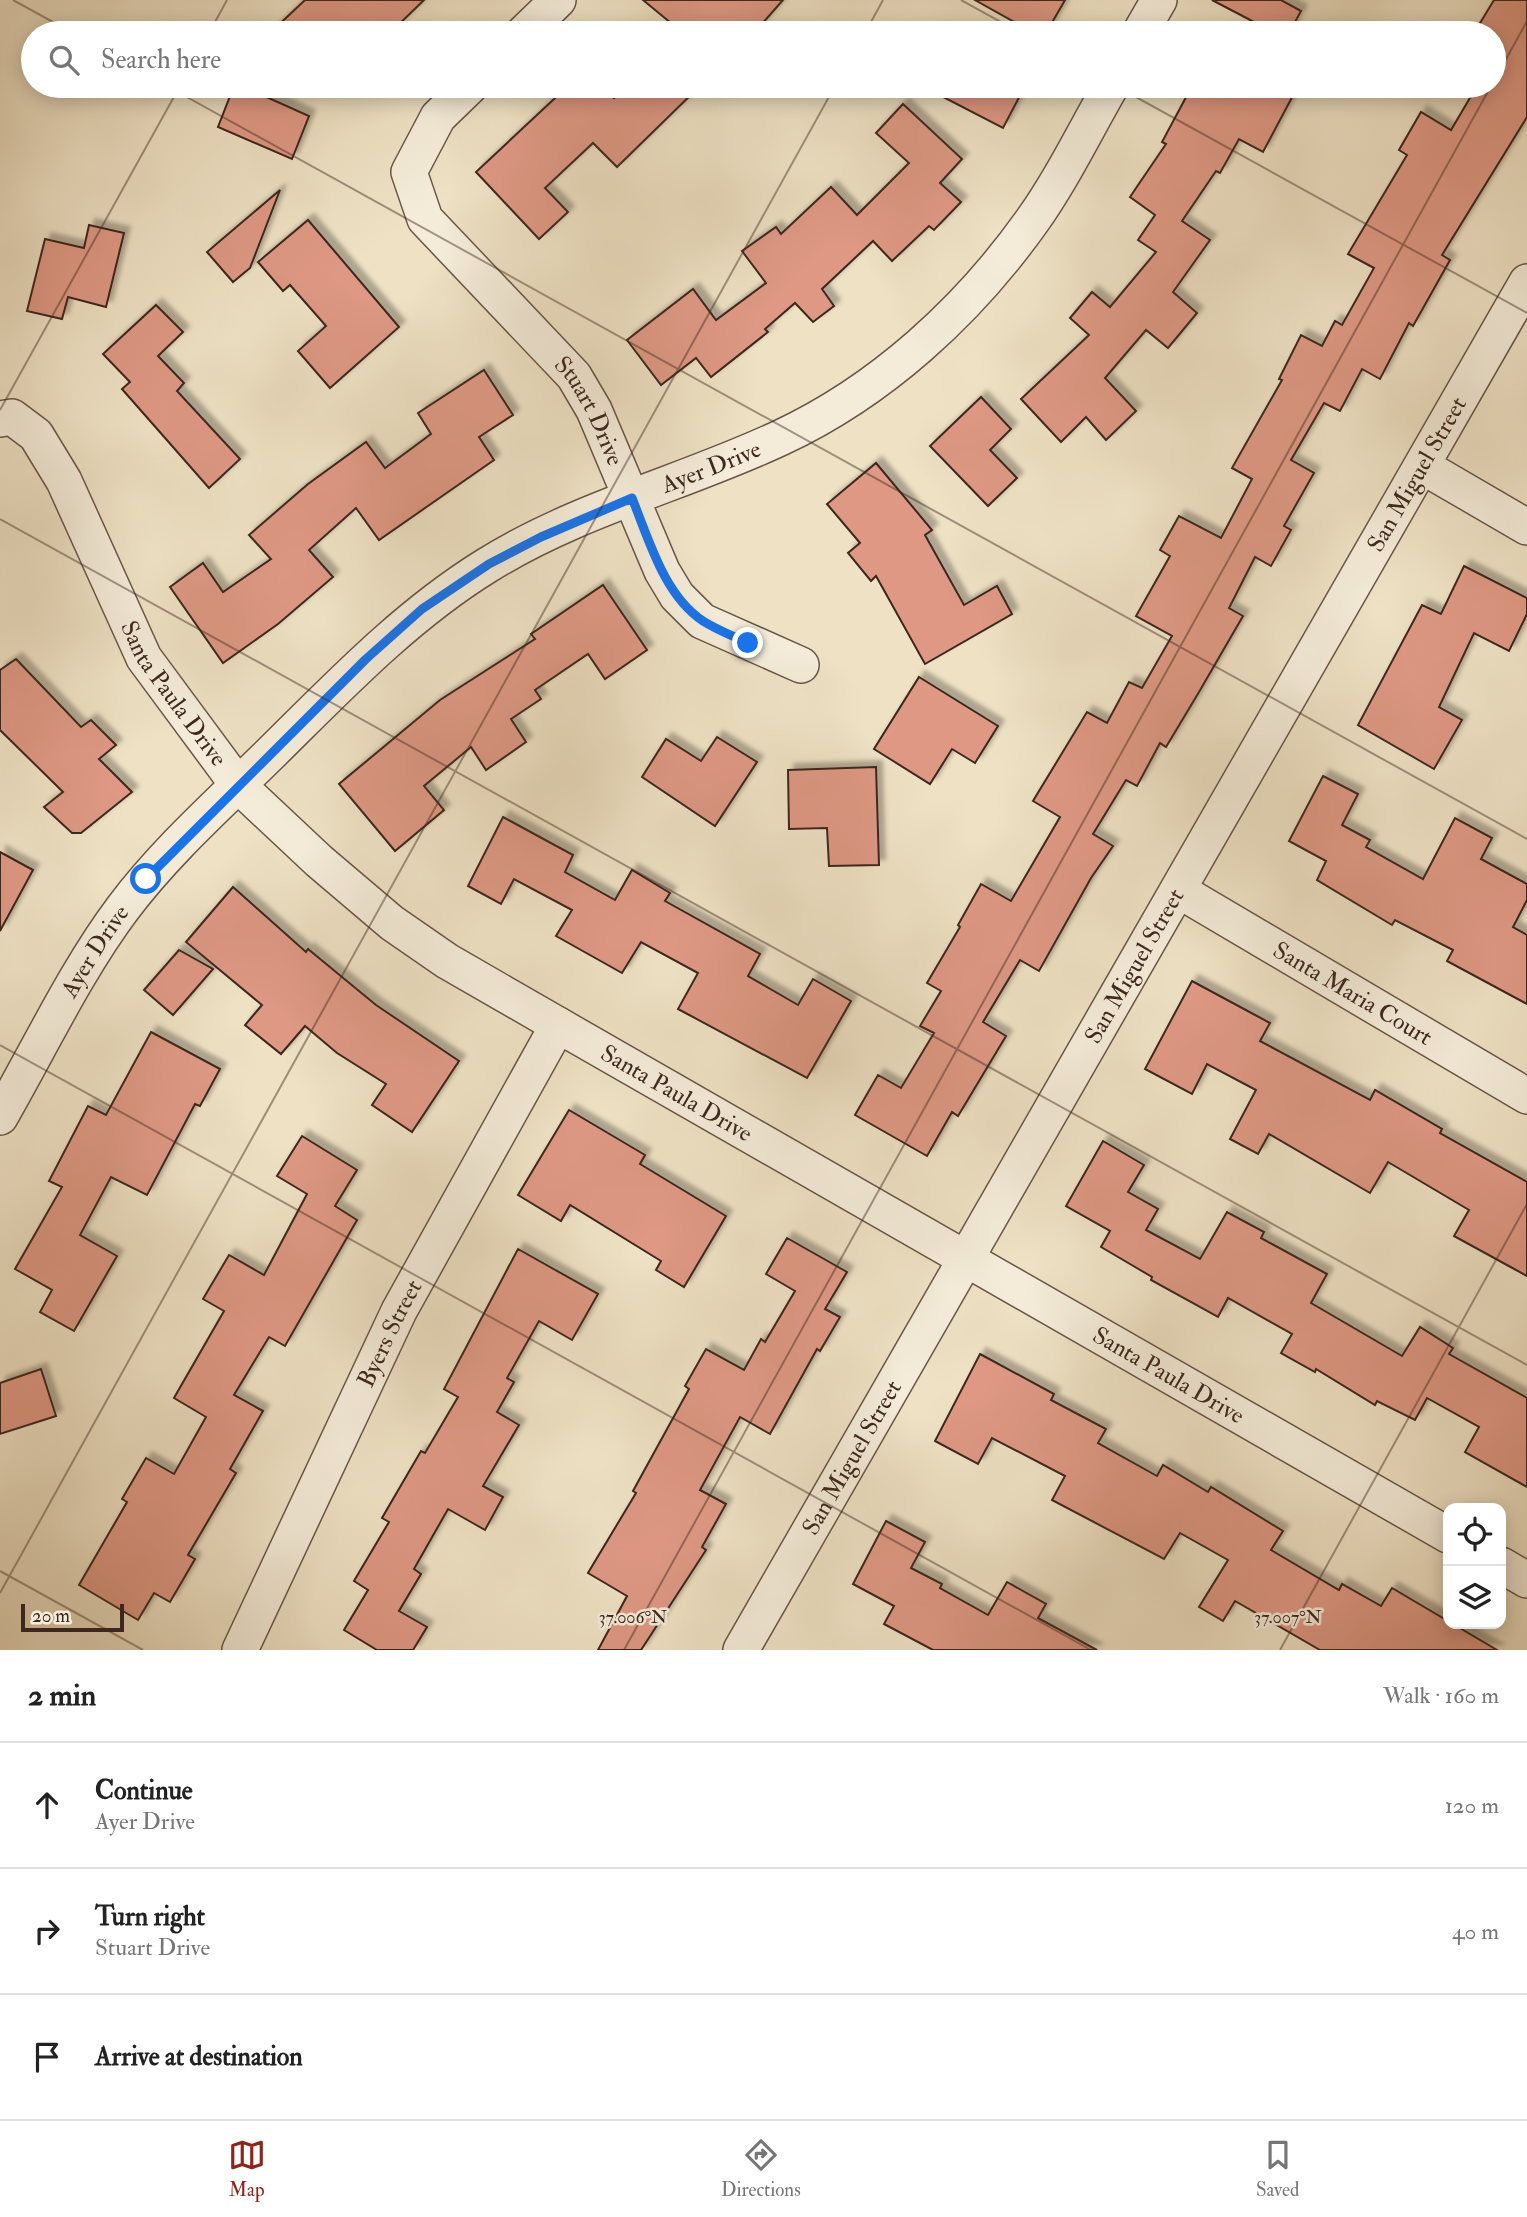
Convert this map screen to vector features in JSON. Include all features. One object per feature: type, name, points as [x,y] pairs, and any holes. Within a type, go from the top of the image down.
[{"type":"street","points":[[536,21],[558,0]]},
{"type":"street","points":[[1147,21],[1159,0]]},
{"type":"street","name":"Stuart Drive","points":[[458,98],[438,117],[409,172],[425,219],[574,376],[594,410],[662,571],[677,596],[702,621],[801,665]]},
{"type":"street","name":"Ayer Drive","points":[[0,1116],[121,911],[146,879],[366,659],[422,609],[489,564],[541,537],[781,438],[840,405],[903,361],[954,314],[1033,219],[1104,98]]},
{"type":"street","name":"San Miguel Street","points":[[753,1646],[966,1259],[1527,282]]},
{"type":"street","name":"Santa Paula Drive","points":[[0,419],[12,417],[36,435],[64,481],[144,658],[238,785],[319,862],[393,923],[447,961],[558,1026],[1443,1532]]},
{"type":"street","points":[[1422,466],[1527,527]]},
{"type":"street","name":"Santa Maria Court","points":[[1178,890],[1527,1096]]},
{"type":"street","name":"Byers Street","points":[[240,1650],[404,1300],[558,1026]]},
{"type":"street","points":[[1503,1566],[1527,1580]]},
{"type":"building","points":[[305,0],[424,0],[402,21],[283,21]]},
{"type":"building","points":[[643,0],[783,0],[765,21],[668,21]]},
{"type":"building","points":[[975,0],[1065,0],[1053,21],[1013,21]]},
{"type":"building","points":[[1212,0],[1281,0],[1301,11],[1296,21],[1252,21]]},
{"type":"building","points":[[1494,0],[1527,0],[1527,117],[1442,255],[1450,260],[1413,326],[1409,323],[1380,379],[1362,369],[1340,411],[1324,403],[1291,460],[1314,473],[1284,526],[1291,530],[1271,566],[1255,557],[1229,608],[1243,616],[1199,692],[1166,747],[1160,743],[1137,786],[1126,780],[1093,834],[1113,846],[1091,878],[1039,971],[1020,960],[983,1022],[1006,1036],[958,1116],[952,1112],[927,1156],[855,1115],[878,1075],[901,1088],[934,1033],[920,1026],[941,991],[927,983],[960,927],[958,925],[981,884],[1011,901],[1060,817],[1033,801],[1087,712],[1107,723],[1129,682],[1142,688],[1172,636],[1136,616],[1170,556],[1160,550],[1179,516],[1221,538],[1252,479],[1232,468],[1282,380],[1279,379],[1301,335],[1322,346],[1335,321],[1342,325],[1374,268],[1348,254],[1407,155],[1399,150],[1421,112],[1451,130],[1470,98],[1506,98],[1506,21],[1481,21]]},
{"type":"building","points":[[229,98],[269,98],[309,116],[292,159],[218,127]]},
{"type":"building","points":[[555,98],[688,98],[617,167],[593,143],[545,188],[568,212],[539,239],[476,172]]},
{"type":"building","points":[[945,98],[1019,98],[1003,128]]},
{"type":"building","points":[[1186,98],[1292,98],[1263,152],[1239,139],[1220,173],[1216,171],[1182,221],[1210,240],[1173,292],[1197,313],[1168,348],[1146,330],[1105,378],[1136,411],[1106,440],[1086,417],[1061,442],[1021,399],[1089,335],[1070,318],[1092,292],[1110,307],[1156,252],[1138,240],[1155,215],[1130,197],[1166,144],[1162,142]]},
{"type":"building","points":[[903,104],[962,159],[940,183],[961,202],[934,230],[929,226],[892,261],[873,241],[822,289],[834,306],[813,322],[795,303],[765,329],[768,332],[711,377],[696,358],[661,385],[627,340],[693,289],[716,320],[766,283],[742,251],[776,227],[781,234],[831,187],[857,215],[909,163],[876,133]]},
{"type":"building","points":[[280,190],[250,268],[233,282],[207,252]]},
{"type":"building","points":[[308,220],[399,327],[330,388],[298,351],[326,326],[290,285],[283,291],[258,262]]},
{"type":"building","points":[[89,225],[124,233],[106,307],[68,297],[62,319],[27,311],[45,239],[84,248]]},
{"type":"building","points":[[156,305],[183,332],[158,356],[184,383],[177,391],[240,459],[209,488],[122,389],[130,382],[103,354]]},
{"type":"building","points":[[484,370],[513,415],[479,437],[494,460],[379,540],[356,508],[309,550],[333,577],[278,624],[223,663],[170,587],[203,563],[223,592],[271,559],[249,535],[308,484],[366,442],[385,468],[431,434],[418,413]]},
{"type":"building","points":[[981,397],[1011,429],[990,450],[1017,478],[988,506],[930,446]]},
{"type":"building","points":[[876,463],[932,530],[925,535],[964,605],[997,586],[1012,614],[925,664],[876,576],[871,581],[848,553],[860,543],[827,504]]},
{"type":"building","points":[[1464,566],[1527,598],[1527,614],[1509,651],[1474,633],[1439,707],[1462,720],[1434,769],[1358,725],[1422,605],[1441,614]]},
{"type":"building","points":[[603,585],[647,650],[605,679],[588,654],[535,690],[541,699],[511,719],[526,742],[486,770],[471,747],[424,786],[444,810],[395,851],[339,784],[440,700],[535,639],[531,634]]},
{"type":"building","points":[[16,659],[81,727],[91,720],[116,745],[99,759],[132,792],[81,833],[72,833],[44,807],[63,792],[0,730],[0,670]]},
{"type":"building","points":[[919,677],[998,726],[975,763],[952,749],[930,784],[874,749]]},
{"type":"building","points":[[717,737],[757,762],[715,826],[642,777],[666,739],[701,761]]},
{"type":"building","points":[[876,767],[879,865],[829,866],[827,828],[789,829],[788,770]]},
{"type":"building","points":[[1323,776],[1358,794],[1342,825],[1370,840],[1366,847],[1423,879],[1455,818],[1492,838],[1481,859],[1527,884],[1527,900],[1513,927],[1527,935],[1527,1004],[1447,961],[1453,950],[1395,920],[1392,925],[1317,880],[1326,861],[1289,841]]},
{"type":"building","points":[[503,817],[573,855],[565,872],[615,900],[632,870],[670,893],[665,901],[760,954],[748,976],[798,1005],[813,979],[851,1001],[807,1078],[678,1009],[698,973],[641,942],[622,973],[556,936],[572,910],[514,879],[501,904],[468,886]]},
{"type":"building","points":[[0,852],[33,870],[0,931]]},
{"type":"building","points":[[233,887],[306,952],[308,949],[376,1005],[459,1061],[412,1132],[372,1105],[386,1084],[337,1053],[305,1026],[281,1054],[245,1025],[262,1005],[186,942]]},
{"type":"building","points":[[179,950],[213,969],[173,1015],[144,990]]},
{"type":"building","points":[[1192,981],[1270,1023],[1260,1041],[1370,1100],[1375,1090],[1442,1129],[1440,1133],[1527,1182],[1527,1276],[1454,1236],[1469,1210],[1388,1162],[1370,1193],[1269,1134],[1258,1154],[1230,1139],[1256,1090],[1207,1064],[1192,1094],[1145,1069]]},
{"type":"building","points":[[151,1032],[220,1069],[200,1106],[195,1104],[147,1195],[111,1177],[80,1235],[117,1256],[74,1331],[40,1312],[52,1290],[15,1269],[62,1187],[49,1181],[88,1106],[106,1115]]},
{"type":"building","points":[[569,1110],[645,1155],[640,1164],[726,1216],[684,1287],[656,1270],[661,1261],[570,1205],[561,1221],[518,1195]]},
{"type":"building","points":[[302,1136],[357,1170],[335,1206],[357,1220],[285,1346],[269,1337],[234,1395],[263,1411],[230,1469],[236,1473],[188,1555],[195,1559],[170,1602],[154,1593],[138,1620],[79,1585],[127,1502],[122,1499],[146,1458],[174,1474],[206,1417],[174,1398],[224,1311],[203,1299],[229,1255],[264,1275],[307,1194],[277,1176]]},
{"type":"building","points":[[1103,1141],[1144,1165],[1128,1192],[1158,1209],[1146,1230],[1200,1259],[1227,1212],[1264,1232],[1261,1238],[1327,1274],[1311,1303],[1402,1356],[1420,1327],[1453,1348],[1449,1354],[1527,1398],[1527,1487],[1465,1452],[1479,1427],[1427,1398],[1415,1420],[1377,1401],[1375,1405],[1316,1369],[1315,1372],[1281,1353],[1292,1334],[1228,1298],[1218,1317],[1151,1280],[1152,1277],[1101,1247],[1110,1231],[1066,1206]]},
{"type":"building","points":[[787,1238],[847,1272],[825,1309],[840,1317],[820,1351],[817,1349],[770,1434],[740,1417],[700,1490],[726,1504],[702,1547],[706,1550],[641,1650],[598,1650],[627,1596],[588,1573],[636,1493],[633,1491],[689,1389],[685,1386],[706,1349],[744,1370],[761,1339],[765,1342],[795,1291],[766,1274]]},
{"type":"building","points":[[518,1249],[598,1294],[572,1340],[539,1321],[507,1378],[514,1382],[497,1412],[519,1425],[483,1486],[503,1497],[485,1530],[448,1509],[414,1569],[421,1574],[399,1611],[427,1627],[413,1650],[377,1650],[344,1630],[368,1590],[354,1581],[389,1522],[382,1518],[421,1451],[425,1453],[458,1397],[444,1389]]},
{"type":"building","points":[[980,1354],[1054,1394],[1051,1400],[1106,1429],[1098,1443],[1157,1476],[1163,1465],[1208,1492],[1211,1487],[1283,1531],[1271,1550],[1339,1590],[1342,1584],[1381,1606],[1392,1588],[1443,1618],[1443,1629],[1461,1629],[1497,1650],[1320,1650],[1235,1601],[1223,1621],[1199,1607],[1228,1560],[1180,1533],[1164,1559],[1052,1500],[1065,1476],[992,1438],[978,1464],[935,1441]]},
{"type":"building","points":[[41,1369],[56,1416],[0,1434],[0,1383]]},
{"type":"building","points":[[886,1521],[925,1542],[911,1568],[942,1584],[940,1588],[988,1615],[1007,1582],[1046,1604],[1038,1618],[1097,1650],[933,1650],[884,1624],[894,1606],[853,1584]]},
{"type":"route","points":[[146,879],[366,659],[422,609],[489,564],[541,537],[632,498],[662,571],[677,596],[702,621],[748,643]]}]
